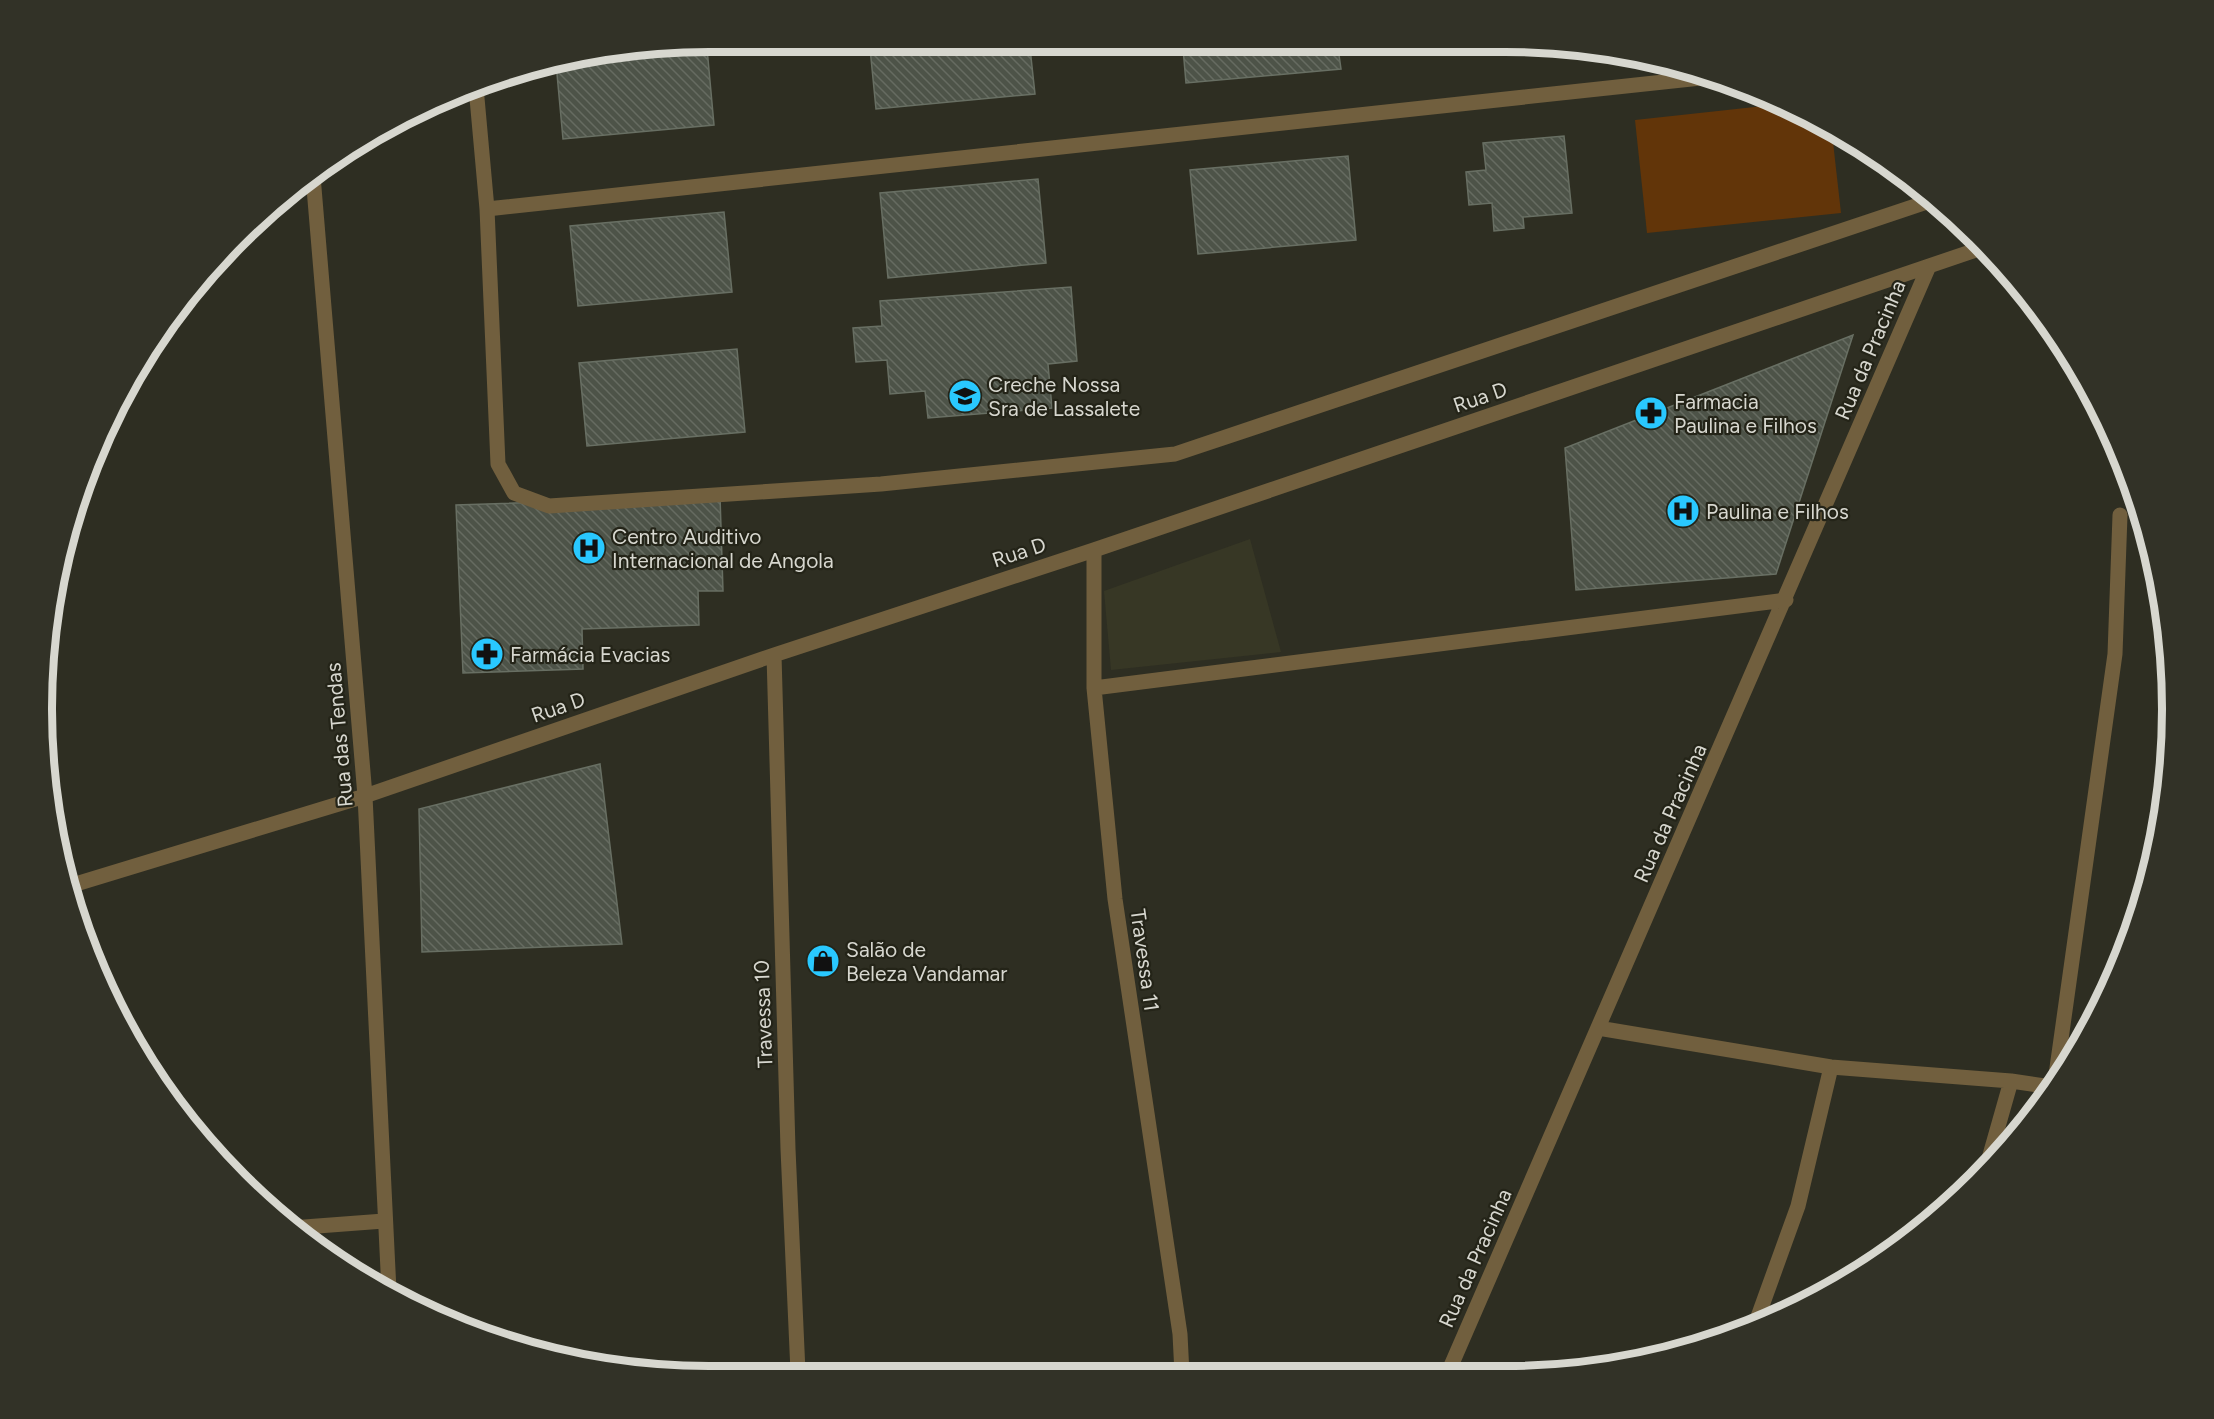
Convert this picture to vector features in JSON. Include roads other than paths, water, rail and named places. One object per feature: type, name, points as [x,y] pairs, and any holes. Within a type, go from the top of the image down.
[{"type":"street","points":[[487,209],[1689,79]]},
{"type":"street","points":[[477,95],[487,209],[498,464],[514,493],[549,506],[881,484],[1175,454],[1923,203]]},
{"type":"street","name":"Rua das Tendas","points":[[314,185],[365,796],[388,1282]]},
{"type":"street","name":"Rua D","points":[[76,884],[365,796],[774,655],[1094,550],[1974,251]]},
{"type":"street","name":"Rua da Pracinha","points":[[1451,1366],[1786,600],[1929,266]]},
{"type":"street","points":[[2058,1064],[2115,654],[2120,515]]},
{"type":"street","name":"Travessa 11","points":[[1094,550],[1094,688],[1115,899],[1180,1334],[1182,1366]]},
{"type":"street","points":[[1094,688],[1786,600]]},
{"type":"street","name":"Travessa 10","points":[[774,655],[788,1149],[798,1366]]},
{"type":"street","points":[[1598,1028],[1832,1067],[2043,1086]]},
{"type":"street","points":[[1759,1315],[1798,1206],[1832,1067]]},
{"type":"street","points":[[1992,1150],[2012,1082]]},
{"type":"street","points":[[305,1227],[384,1221]]},
{"type":"place","name":"Creche Nossa Sra de Lassalete","points":[[965,396]]},
{"type":"place","name":"Farmacia Paulina e Filhos","points":[[1651,413]]},
{"type":"place","name":"Paulina e Filhos","points":[[1683,511]]},
{"type":"place","name":"Centro Auditivo Internacional de Angola","points":[[589,548]]},
{"type":"place","name":"Farmácia Evacias","points":[[487,654]]},
{"type":"place","name":"Salão de Beleza Vandamar","points":[[823,961]]}]
